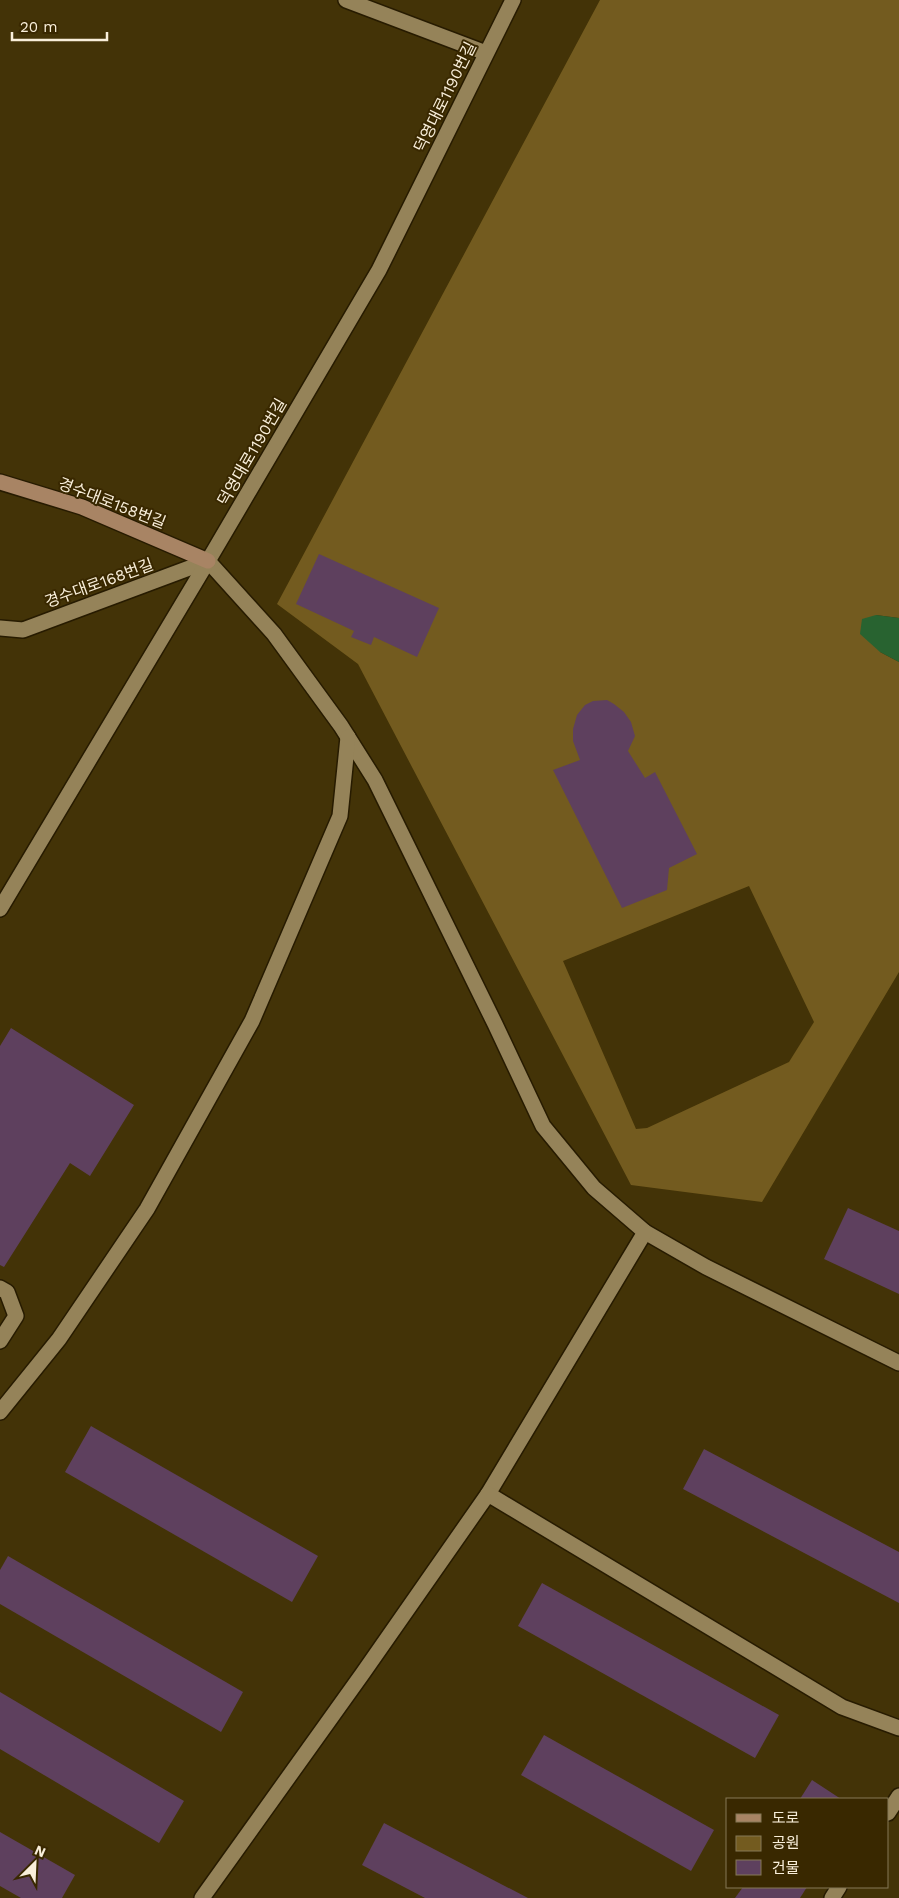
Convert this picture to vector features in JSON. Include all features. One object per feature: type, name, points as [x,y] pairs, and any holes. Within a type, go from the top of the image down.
[{"type":"main road","name":"경수대로158번길","points":[[0,482],[82,507],[208,561]]},
{"type":"street","points":[[346,0],[486,53]]},
{"type":"street","name":"덕영대로1190번길","points":[[0,909],[379,270],[513,0]]},
{"type":"street","points":[[208,561],[274,634],[348,737],[375,780],[543,1126],[594,1188],[644,1232],[706,1267],[899,1363]]},
{"type":"street","name":"경수대로168번길","points":[[0,628],[24,630],[208,561]]},
{"type":"street","points":[[0,1412],[59,1339],[147,1209],[252,1021],[340,816],[348,737]]},
{"type":"street","points":[[202,1898],[369,1665],[488,1494],[644,1232]]},
{"type":"street","points":[[0,1288],[6,1292],[16,1316],[0,1341]]},
{"type":"street","points":[[488,1494],[842,1707],[899,1728]]},
{"type":"street","points":[[889,1811],[899,1796]]},
{"type":"green space","points":[[600,0],[899,0],[899,618],[876,615],[880,652],[899,662],[899,972],[762,1202],[631,1185],[358,664],[277,604]],"holes":[[[749,886],[814,1022],[789,1062],[647,1128],[636,1129],[563,961]]]},
{"type":"shaded area","points":[[876,615],[899,618],[899,662],[880,652],[860,634],[862,619]]},
{"type":"building","points":[[319,554],[439,608],[417,657],[374,637],[371,645],[351,637],[354,631],[296,604]]},
{"type":"building","points":[[607,700],[624,712],[631,722],[635,736],[628,751],[645,778],[655,772],[697,854],[669,868],[667,890],[622,908],[553,770],[580,760],[573,741],[573,729],[577,715],[585,705],[593,701]]},
{"type":"building","points":[[11,1028],[134,1105],[90,1176],[70,1163],[4,1267],[0,1265],[0,1046]]},
{"type":"building","points":[[848,1208],[899,1231],[899,1294],[824,1259]]},
{"type":"building","points":[[91,1426],[318,1556],[292,1602],[65,1472]]},
{"type":"building","points":[[704,1449],[899,1552],[899,1603],[683,1489]]},
{"type":"building","points":[[8,1556],[243,1692],[221,1732],[0,1604],[0,1570]]},
{"type":"building","points":[[542,1583],[779,1715],[755,1758],[518,1626]]},
{"type":"building","points":[[0,1692],[184,1801],[159,1843],[0,1749]]},
{"type":"building","points":[[544,1735],[714,1830],[691,1871],[521,1775]]},
{"type":"building","points":[[812,1780],[839,1798],[801,1798]]},
{"type":"building","points":[[384,1823],[528,1898],[425,1898],[362,1865]]},
{"type":"building","points":[[0,1832],[75,1875],[62,1898],[21,1898],[0,1886]]},
{"type":"building","points":[[742,1888],[806,1888],[800,1898],[735,1898]]}]
